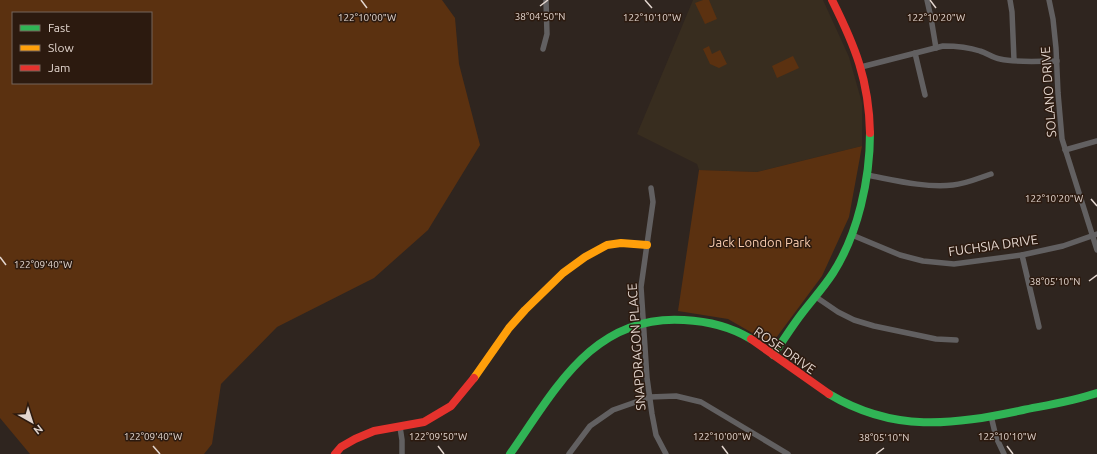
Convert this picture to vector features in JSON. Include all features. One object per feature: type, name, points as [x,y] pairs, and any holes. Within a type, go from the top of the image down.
[{"type":"street","points":[[543,49],[547,34],[546,0]]},
{"type":"street","points":[[773,355],[836,268],[852,235],[867,175],[870,143],[869,113],[861,67],[849,36],[832,0]]},
{"type":"street","points":[[927,0],[936,48]]},
{"type":"street","points":[[1010,0],[1014,60]]},
{"type":"street","name":"SOLANO DRIVE","points":[[1049,0],[1053,19],[1057,61],[1060,126],[1065,150],[1095,234],[1097,250]]},
{"type":"street","points":[[861,67],[936,48],[954,46],[968,48],[1000,59],[1057,61]]},
{"type":"street","points":[[915,53],[925,95]]},
{"type":"street","points":[[1065,150],[1097,141]]},
{"type":"street","points":[[867,175],[936,186],[954,185],[991,174]]},
{"type":"street","name":"SNAPDRAGON PLACE","points":[[651,188],[653,202],[641,286],[643,323],[650,397],[656,435],[666,454]]},
{"type":"street","name":"FUCHSIA DRIVE","points":[[852,235],[900,256],[938,263],[954,264],[1022,254],[1063,246],[1095,234]]},
{"type":"street","points":[[335,454],[355,439],[374,431],[400,428],[424,422],[451,406],[479,371],[509,328],[563,273],[585,257],[607,246],[621,243],[647,245]]},
{"type":"street","points":[[1022,254],[1039,327]]},
{"type":"street","points":[[816,297],[843,315],[854,320],[874,326],[936,339],[956,340]]},
{"type":"street","name":"ROSE DRIVE","points":[[510,454],[577,362],[590,350],[618,332],[643,323],[670,319],[704,321],[742,334],[814,385],[858,410],[874,415],[909,421],[946,423],[968,421],[1062,402],[1097,393]]},
{"type":"street","points":[[569,454],[590,426],[613,410],[650,397],[676,396],[701,402],[788,454]]},
{"type":"street","points":[[991,416],[996,437],[1004,454]]},
{"type":"street","points":[[400,428],[402,454]]},
{"type":"shaded area","points":[[693,0],[823,0],[849,57],[862,103],[862,146],[757,172],[699,170],[697,164],[637,134]]},
{"type":"green space","points":[[0,0],[442,0],[455,18],[459,64],[480,145],[428,230],[374,278],[277,327],[221,384],[212,444],[204,454],[30,454],[0,418]]},
{"type":"green space","points":[[703,0],[709,0],[717,19],[705,24],[695,3]]},
{"type":"green space","points":[[709,46],[712,54],[720,50],[727,64],[719,68],[710,64],[703,49]]},
{"type":"green space","points":[[793,56],[799,68],[777,78],[772,66]]},
{"type":"green space","name":"Jack London Park","points":[[862,146],[849,217],[822,276],[776,338],[766,341],[728,319],[678,311],[699,170],[757,172]]},
{"type":"traffic: fast","points":[[773,355],[799,317],[833,273],[842,258],[856,224],[861,206],[868,169],[870,133]]},
{"type":"traffic: fast","points":[[510,454],[543,405],[580,361],[601,343],[625,329],[652,321],[684,320],[710,323],[735,331],[751,339]]},
{"type":"traffic: fast","points":[[829,394],[853,406],[877,415],[900,420],[948,422],[997,415],[1070,401],[1097,393]]},
{"type":"traffic: slow","points":[[474,378],[509,328],[563,273],[585,257],[607,245],[621,243],[647,245]]},
{"type":"traffic: jam","points":[[832,0],[848,33],[864,80],[870,133]]},
{"type":"traffic: jam","points":[[751,339],[829,394]]},
{"type":"traffic: jam","points":[[335,454],[341,447],[374,431],[424,422],[451,406],[474,378]]}]
